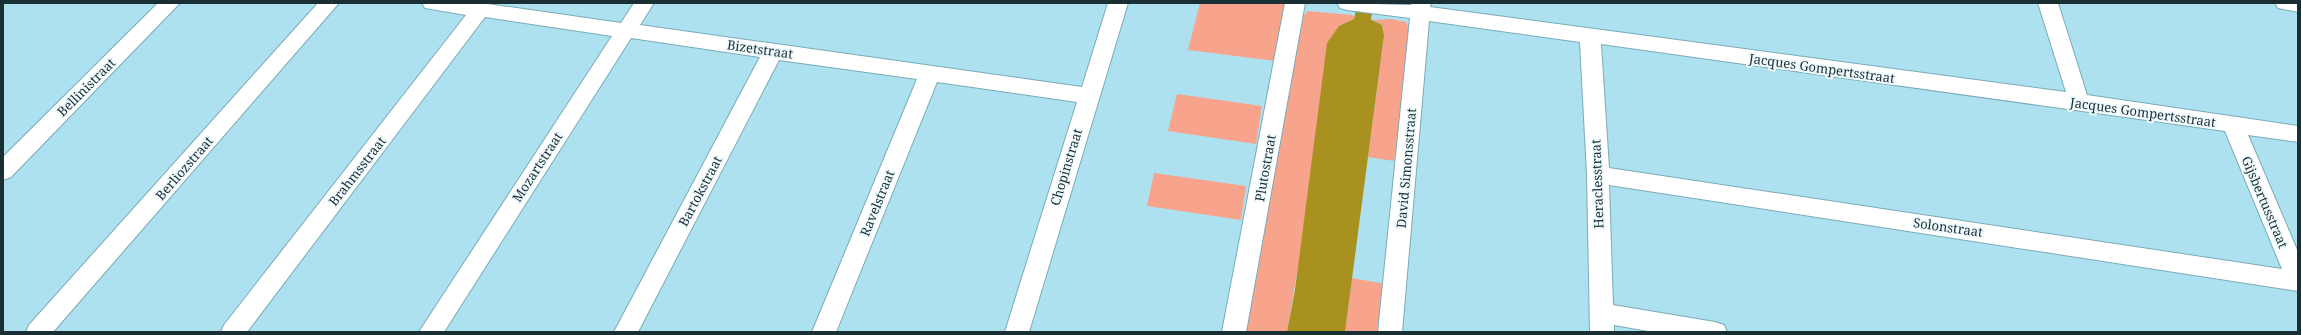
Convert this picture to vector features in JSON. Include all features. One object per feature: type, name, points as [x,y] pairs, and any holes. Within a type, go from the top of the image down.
[{"type":"street","name":"Bellinistraat","points":[[3,171],[170,3]]},
{"type":"street","name":"Berliozstraat","points":[[38,332],[329,3]]},
{"type":"street","name":"Bizetstraat","points":[[432,3],[1088,96]]},
{"type":"street","name":"Mozartstraat","points":[[431,332],[644,3]]},
{"type":"street","name":"Chopinstraat","points":[[1017,332],[1088,96],[1118,3]]},
{"type":"street","name":"Plutostraat","points":[[1234,332],[1295,3]]},
{"type":"street","name":"Jacques Gompertsstraat","points":[[1347,3],[1414,9],[1590,37],[2079,102],[2298,134]]},
{"type":"street","points":[[2048,3],[2079,102]]},
{"type":"street","points":[[2285,3],[2298,5]]},
{"type":"street","name":"David Simonsstraat","points":[[1390,332],[1414,9]]},
{"type":"street","name":"Brahmsstraat","points":[[233,332],[480,10]]},
{"type":"street","name":"Heraclesstraat","points":[[1590,37],[1598,175],[1602,323]]},
{"type":"street","name":"Bartokstraat","points":[[626,332],[773,51]]},
{"type":"street","name":"Ravelstraat","points":[[824,332],[929,74]]},
{"type":"street","name":"Gijsbertusstraat","points":[[2233,125],[2298,280]]},
{"type":"street","name":"Solonstraat","points":[[1598,175],[2298,280]]},
{"type":"street","points":[[1602,323],[1715,332]]},
{"type":"shaded area","points":[[1200,3],[1284,3],[1286,9],[1276,61],[1188,50]]},
{"type":"shaded area","points":[[1308,11],[1352,15],[1356,18],[1339,26],[1287,332],[1244,332],[1302,17]]},
{"type":"shaded area","points":[[1356,18],[1372,20],[1382,25],[1384,35],[1345,332],[1287,332],[1295,290],[1327,43],[1339,26]]},
{"type":"shaded area","points":[[1391,19],[1406,22],[1410,32],[1411,47],[1394,161],[1368,157],[1384,35],[1382,25],[1373,20]]},
{"type":"shaded area","points":[[1177,94],[1262,106],[1256,144],[1168,131]]},
{"type":"shaded area","points":[[1154,173],[1246,186],[1241,220],[1147,206]]},
{"type":"shaded area","points":[[1352,278],[1386,284],[1381,332],[1345,332]]},
{"type":"waterway","points":[[1359,44],[1365,3]]}]
